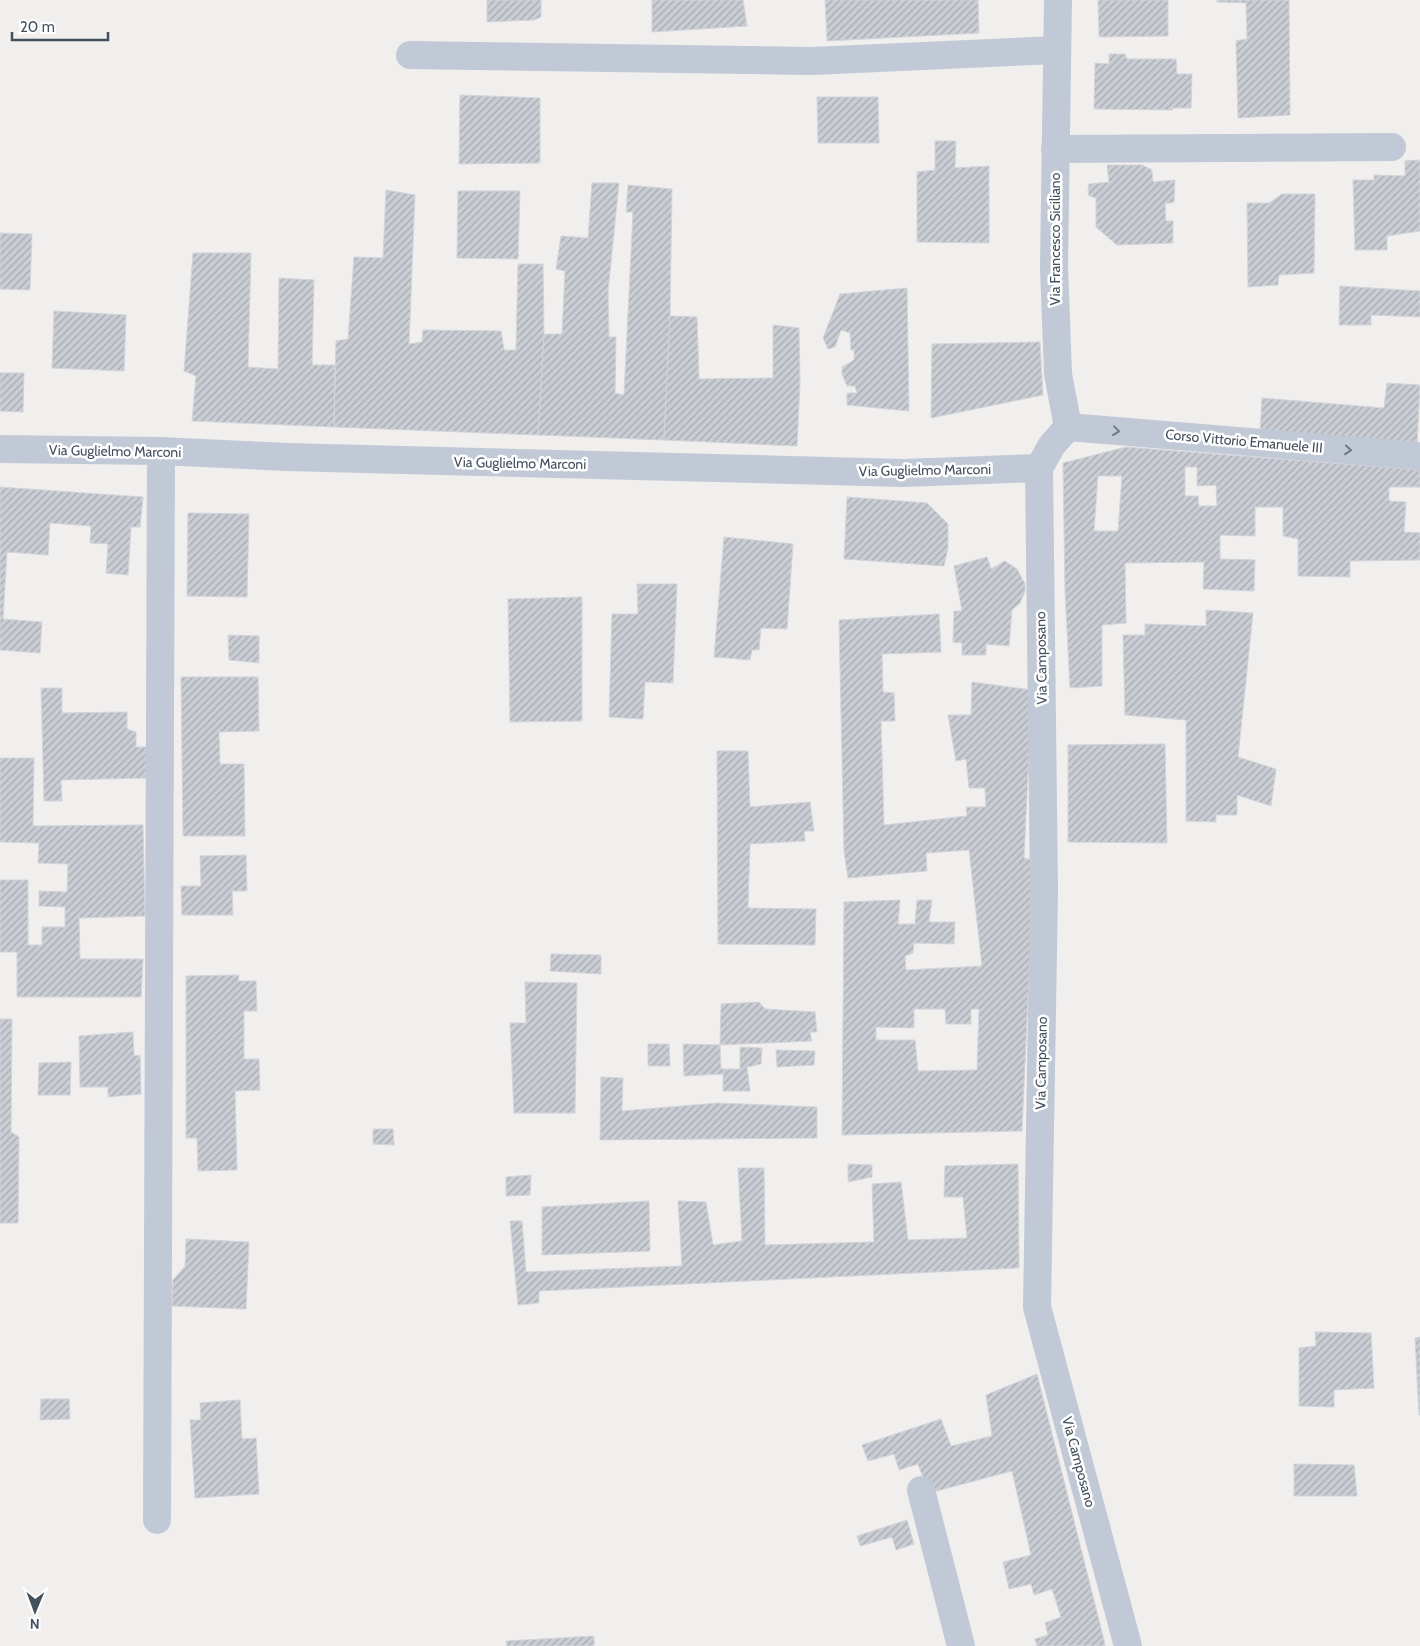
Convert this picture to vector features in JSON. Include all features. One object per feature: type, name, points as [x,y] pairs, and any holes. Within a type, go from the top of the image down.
[{"type":"street","name":"Via Francesco Siciliano","points":[[1058,0],[1054,267],[1060,395],[1068,428]]},
{"type":"street","points":[[410,55],[812,61],[1056,50]]},
{"type":"street","points":[[1055,150],[1392,147]]},
{"type":"street","points":[[1040,468],[1052,445],[1068,428]]},
{"type":"street","name":"Corso Vittorio Emanuele III","points":[[1068,428],[1420,456]]},
{"type":"street","name":"Via Guglielmo Marconi","points":[[0,449],[161,451],[287,457],[904,473],[1040,468]]},
{"type":"street","points":[[157,1520],[161,451]]},
{"type":"street","name":"Via Camposano","points":[[1040,468],[1044,891],[1037,1307],[1128,1646]]},
{"type":"street","points":[[921,1490],[961,1646]]},
{"type":"building","points":[[487,0],[541,0],[541,17],[534,20],[487,22]]},
{"type":"building","points":[[652,0],[743,0],[747,26],[652,32]]},
{"type":"building","points":[[825,0],[978,0],[979,33],[827,41]]},
{"type":"building","points":[[1098,0],[1168,0],[1168,36],[1099,37]]},
{"type":"building","points":[[1217,0],[1289,0],[1290,115],[1238,118],[1236,41],[1247,39],[1246,3],[1217,2]]},
{"type":"building","points":[[1109,54],[1125,54],[1127,59],[1176,59],[1177,74],[1192,74],[1191,108],[1172,108],[1173,110],[1094,109],[1095,63],[1109,64]]},
{"type":"building","points":[[460,95],[540,98],[540,163],[459,164]]},
{"type":"building","points":[[817,97],[878,97],[879,143],[818,143]]},
{"type":"building","points":[[935,141],[956,141],[955,168],[989,166],[989,243],[917,242],[917,172],[935,170]]},
{"type":"building","points":[[1420,160],[1420,231],[1387,236],[1387,250],[1355,250],[1353,180],[1374,180],[1374,175],[1405,176],[1405,161]]},
{"type":"building","points":[[1107,165],[1142,165],[1152,170],[1153,182],[1175,180],[1174,202],[1165,204],[1166,221],[1173,221],[1173,243],[1117,245],[1096,227],[1096,198],[1089,196],[1089,184],[1109,182]]},
{"type":"building","points":[[592,183],[619,183],[608,292],[609,337],[616,337],[615,393],[624,395],[633,212],[626,212],[628,185],[672,189],[670,316],[664,440],[538,435],[544,334],[562,334],[565,271],[556,269],[561,236],[588,238]]},
{"type":"building","points":[[386,190],[415,195],[409,344],[422,342],[423,330],[501,331],[504,350],[516,350],[518,264],[543,264],[544,334],[538,435],[334,427],[336,341],[348,339],[354,257],[383,258]]},
{"type":"building","points":[[458,191],[520,191],[518,259],[457,258]]},
{"type":"building","points":[[1282,194],[1315,194],[1314,273],[1279,275],[1278,285],[1248,287],[1247,203],[1269,203]]},
{"type":"building","points":[[0,233],[32,234],[30,290],[0,289]]},
{"type":"building","points":[[193,253],[251,253],[248,367],[278,369],[279,278],[314,280],[312,365],[335,365],[334,427],[192,421],[196,376],[184,371]]},
{"type":"building","points":[[1340,286],[1420,291],[1420,317],[1371,315],[1371,325],[1339,325]]},
{"type":"building","points":[[907,288],[909,411],[847,405],[847,393],[857,393],[855,386],[847,386],[842,374],[842,367],[854,360],[854,350],[851,350],[850,333],[841,330],[835,347],[828,349],[823,338],[840,294]]},
{"type":"building","points":[[54,311],[126,315],[124,371],[52,368]]},
{"type":"building","points":[[670,316],[697,317],[699,379],[773,378],[773,325],[799,328],[800,383],[797,446],[664,440]]},
{"type":"building","points":[[1040,342],[1043,395],[931,418],[932,344]]},
{"type":"building","points":[[0,373],[24,373],[23,412],[0,411]]},
{"type":"building","points":[[1387,383],[1420,385],[1417,446],[1260,432],[1262,398],[1384,408]]},
{"type":"building","points":[[1126,447],[1420,470],[1420,487],[1389,487],[1389,501],[1406,502],[1404,532],[1420,533],[1420,560],[1350,561],[1350,577],[1298,576],[1298,539],[1283,536],[1283,507],[1255,507],[1255,536],[1220,535],[1220,559],[1255,560],[1254,591],[1203,589],[1204,562],[1125,563],[1126,623],[1102,625],[1102,686],[1070,688],[1065,591],[1063,463]],"holes":[[[1185,467],[1197,467],[1197,486],[1216,485],[1217,506],[1199,506],[1198,496],[1185,496]],[[1098,476],[1122,476],[1118,531],[1094,531]]]},
{"type":"building","points":[[0,487],[143,497],[140,527],[131,527],[128,575],[106,573],[108,544],[90,543],[91,526],[50,523],[48,555],[7,552],[3,619],[42,622],[40,653],[0,650]]},
{"type":"building","points":[[847,497],[927,503],[948,524],[948,548],[944,566],[844,559]]},
{"type":"building","points":[[188,513],[249,514],[247,597],[187,596]]},
{"type":"building","points":[[724,537],[793,544],[787,629],[761,628],[759,650],[752,650],[750,660],[714,657]]},
{"type":"building","points":[[987,557],[991,569],[1005,561],[1017,569],[1025,584],[1025,591],[1020,603],[1012,610],[1009,646],[986,644],[986,655],[962,655],[962,643],[953,642],[954,611],[962,611],[954,566]]},
{"type":"building","points":[[637,584],[677,584],[673,683],[645,682],[643,719],[609,717],[612,614],[638,614]]},
{"type":"building","points":[[582,597],[582,721],[510,722],[508,599]]},
{"type":"building","points":[[1206,610],[1253,613],[1238,757],[1276,769],[1271,806],[1237,795],[1237,815],[1216,815],[1216,822],[1186,821],[1186,720],[1125,715],[1123,635],[1145,635],[1145,624],[1206,626]]},
{"type":"building","points":[[939,614],[941,652],[882,654],[883,692],[894,693],[895,721],[881,721],[884,825],[967,816],[966,807],[986,807],[985,788],[969,788],[966,759],[956,761],[948,715],[971,715],[972,682],[1032,690],[1024,858],[1034,860],[1022,1131],[842,1135],[844,902],[900,900],[898,924],[915,924],[917,900],[932,900],[929,922],[955,922],[954,944],[914,943],[913,953],[905,956],[906,970],[982,966],[969,850],[926,853],[927,871],[848,878],[844,851],[839,620]],"holes":[[[914,1009],[945,1009],[946,1024],[971,1024],[971,1009],[979,1009],[977,1070],[918,1071],[915,1040],[876,1040],[876,1027],[914,1028]]]},
{"type":"building","points":[[228,635],[259,636],[259,663],[229,660]]},
{"type":"building","points":[[181,677],[258,677],[259,731],[219,732],[220,764],[244,764],[245,836],[183,836]]},
{"type":"building","points":[[41,688],[62,688],[62,713],[127,712],[127,729],[136,732],[136,747],[146,747],[146,778],[61,780],[62,801],[44,801]]},
{"type":"building","points":[[1165,744],[1167,843],[1068,842],[1068,745]]},
{"type":"building","points":[[717,751],[748,751],[750,807],[810,802],[814,831],[804,831],[805,841],[750,844],[748,908],[816,909],[815,945],[718,944]]},
{"type":"building","points":[[0,758],[34,758],[33,826],[143,825],[145,916],[79,918],[80,959],[143,959],[141,997],[17,997],[17,952],[0,952],[0,880],[28,880],[28,945],[42,945],[42,927],[65,927],[65,907],[39,906],[39,891],[67,892],[68,864],[38,863],[39,843],[0,842]]},
{"type":"building","points":[[246,855],[247,891],[232,891],[233,915],[182,915],[181,886],[201,886],[200,856]]},
{"type":"building","points":[[551,954],[601,955],[601,974],[550,971]]},
{"type":"building","points":[[239,975],[238,981],[256,981],[257,1011],[244,1011],[244,1059],[259,1059],[260,1090],[235,1091],[237,1170],[198,1171],[197,1138],[186,1138],[186,976]]},
{"type":"building","points":[[525,982],[577,983],[575,1113],[514,1113],[510,1023],[526,1023]]},
{"type":"building","points":[[759,1002],[765,1009],[815,1012],[817,1032],[810,1032],[812,1041],[720,1045],[721,1004]]},
{"type":"building","points":[[0,1019],[12,1019],[11,1132],[19,1137],[18,1223],[0,1223]]},
{"type":"building","points":[[133,1032],[134,1056],[140,1055],[141,1094],[108,1097],[108,1087],[80,1087],[79,1036]]},
{"type":"building","points":[[648,1044],[669,1044],[670,1066],[648,1066]]},
{"type":"building","points":[[683,1044],[720,1045],[721,1069],[740,1069],[740,1047],[762,1048],[761,1064],[747,1067],[750,1091],[723,1091],[723,1074],[684,1076]]},
{"type":"building","points":[[776,1050],[815,1051],[814,1065],[777,1067]]},
{"type":"building","points":[[71,1062],[70,1095],[38,1095],[39,1063]]},
{"type":"building","points":[[601,1077],[623,1078],[622,1111],[718,1103],[817,1107],[817,1138],[600,1140]]},
{"type":"building","points":[[373,1129],[393,1129],[394,1145],[373,1144]]},
{"type":"building","points":[[848,1164],[872,1165],[872,1177],[848,1182]]},
{"type":"building","points":[[1018,1164],[1019,1268],[539,1291],[539,1303],[518,1305],[510,1221],[522,1221],[526,1272],[682,1266],[678,1201],[706,1202],[713,1245],[742,1241],[738,1168],[764,1168],[765,1245],[874,1242],[872,1184],[901,1182],[908,1240],[967,1238],[963,1197],[944,1197],[945,1166]]},
{"type":"building","points":[[531,1175],[530,1195],[506,1196],[506,1177]]},
{"type":"building","points":[[649,1201],[650,1251],[542,1255],[542,1207]]},
{"type":"building","points":[[186,1239],[249,1242],[246,1309],[172,1306],[173,1280],[185,1266]]},
{"type":"building","points":[[1315,1332],[1371,1333],[1374,1388],[1334,1390],[1334,1407],[1299,1406],[1299,1348],[1316,1346]]},
{"type":"building","points":[[1420,1337],[1420,1415],[1419,1415],[1415,1338]]},
{"type":"building","points":[[1037,1374],[1105,1646],[1037,1646],[1035,1639],[1048,1635],[1045,1623],[1061,1617],[1052,1589],[1034,1595],[1031,1584],[1009,1589],[1003,1562],[1031,1555],[1012,1471],[929,1493],[918,1464],[899,1470],[894,1454],[868,1461],[862,1445],[941,1419],[951,1446],[992,1436],[986,1395]]},
{"type":"building","points":[[41,1399],[69,1399],[70,1419],[40,1420]]},
{"type":"building","points":[[240,1400],[242,1439],[256,1438],[259,1494],[195,1498],[190,1420],[201,1420],[200,1403]]},
{"type":"building","points":[[1294,1464],[1354,1465],[1357,1496],[1294,1496]]},
{"type":"building","points":[[907,1520],[914,1544],[896,1550],[892,1537],[860,1546],[857,1536]]},
{"type":"building","points":[[594,1636],[594,1646],[507,1646],[506,1641]]}]
